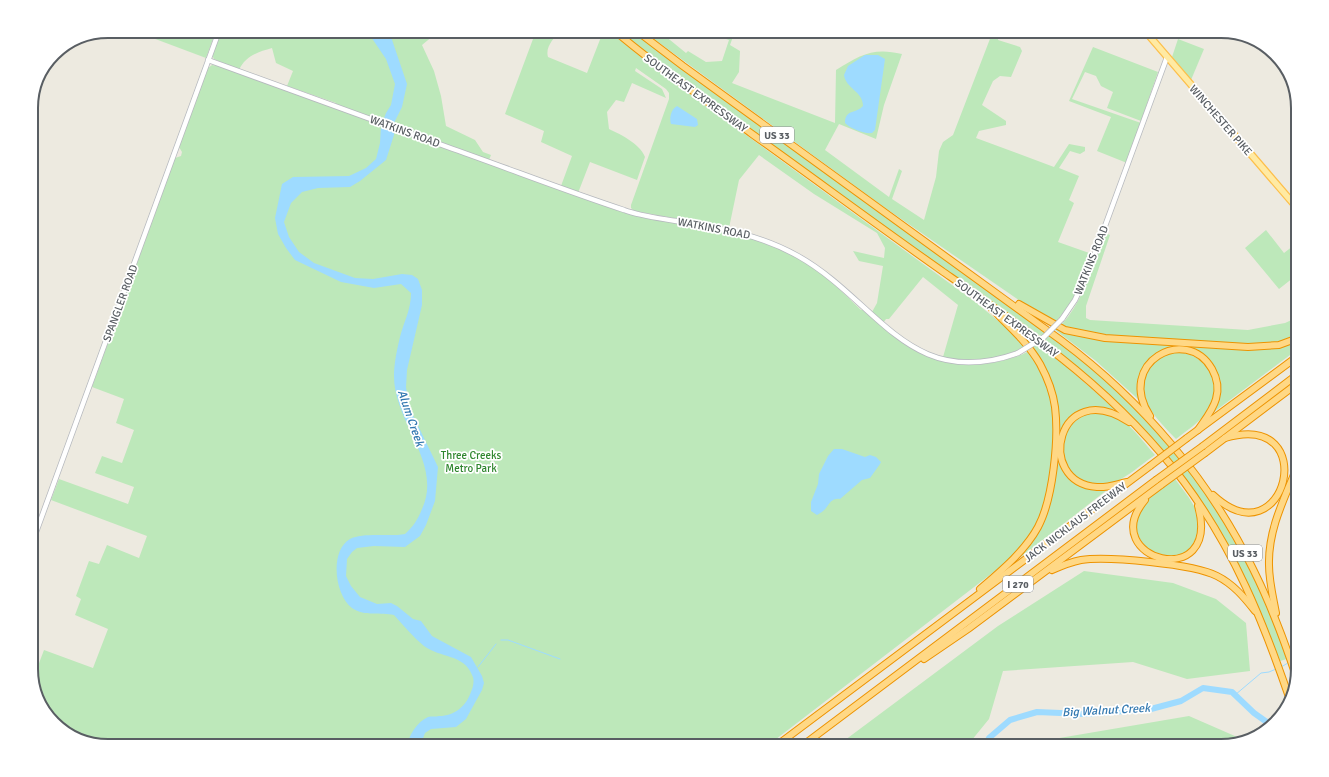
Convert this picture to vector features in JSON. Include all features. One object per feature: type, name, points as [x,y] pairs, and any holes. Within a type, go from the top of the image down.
[{"type":"highway","name":"SOUTHEAST EXPRESSWAY","points":[[624,38],[672,76],[982,299],[1095,384],[1139,428],[1169,462],[1197,500],[1235,563],[1263,625],[1287,693]]},
{"type":"highway","name":"SOUTHEAST EXPRESSWAY","points":[[646,38],[1094,366],[1124,394],[1162,433],[1205,488],[1237,538],[1253,568],[1277,623],[1291,661]]},
{"type":"highway","points":[[975,278],[1065,330],[1083,335],[1248,347],[1279,345],[1291,341]]},
{"type":"highway","points":[[931,630],[985,584],[1022,549],[1042,518],[1051,487],[1056,417],[1048,382],[1039,363],[1026,344],[982,299]]},
{"type":"highway","points":[[1162,433],[1143,402],[1140,387],[1142,374],[1148,365],[1159,355],[1173,350],[1185,350],[1200,356],[1210,366],[1217,379],[1218,392],[1214,404],[1198,430]]},
{"type":"highway","name":"JACK NICKLAUS FREEWAY","points":[[785,739],[1291,361]]},
{"type":"highway","name":"JACK NICKLAUS FREEWAY","points":[[811,739],[1159,483],[1203,446],[1291,379]]},
{"type":"highway","points":[[1197,500],[1202,523],[1200,540],[1192,551],[1183,556],[1168,560],[1162,559],[1144,550],[1137,540],[1134,530],[1135,519],[1140,507],[1159,483],[1205,453],[1291,388]]},
{"type":"highway","points":[[1129,482],[1098,487],[1079,482],[1064,466],[1060,453],[1061,440],[1065,428],[1072,420],[1082,412],[1096,409],[1116,413],[1139,428]]},
{"type":"highway","points":[[1205,488],[1227,506],[1243,512],[1264,508],[1277,497],[1283,488],[1286,475],[1284,462],[1274,445],[1263,438],[1251,434],[1225,438]]},
{"type":"highway","points":[[1277,623],[1269,573],[1271,538],[1278,512],[1291,481]]},
{"type":"highway","points":[[879,689],[968,629],[1154,490]]},
{"type":"highway","points":[[1024,588],[1052,570],[1082,560],[1113,559],[1187,568],[1216,575],[1231,584],[1248,602],[1263,625]]},
{"type":"main road","name":"WINCHESTER PIKE","points":[[1151,38],[1291,201]]},
{"type":"street","points":[[208,60],[216,38]]},
{"type":"street","name":"WATKINS ROAD","points":[[208,60],[627,211],[738,232],[774,244],[818,268],[897,337],[918,350],[933,356],[956,362],[978,363],[1018,353],[1044,337],[1062,319],[1075,300],[1090,267],[1167,57]]},
{"type":"street","name":"SPANGLER ROAD","points":[[38,527],[208,60]]},
{"type":"green space","points":[[153,38],[213,38],[206,58]]},
{"type":"green space","name":"Three Creeks Metro Park","points":[[218,38],[430,38],[422,45],[434,71],[441,96],[446,126],[475,140],[483,152],[491,155],[489,160],[442,143],[442,146],[631,214],[734,232],[762,241],[796,257],[813,268],[832,282],[861,310],[864,310],[894,336],[909,346],[925,355],[942,361],[960,364],[979,364],[1000,361],[1019,356],[1029,351],[1050,393],[1054,427],[1053,460],[1048,492],[1040,517],[1030,535],[1008,561],[776,739],[108,739],[90,737],[73,730],[65,725],[55,715],[45,700],[39,683],[38,673],[38,666],[44,650],[93,668],[108,629],[75,615],[81,599],[76,596],[89,561],[99,564],[107,545],[139,558],[147,536],[51,500],[59,479],[128,504],[134,487],[95,473],[102,456],[122,463],[134,430],[116,423],[124,399],[92,387],[175,158],[181,156],[182,152],[179,147],[208,68],[212,65],[218,66],[334,107],[336,103],[287,86],[293,71],[276,63],[272,48],[248,58],[239,70],[214,59],[212,55]]},
{"type":"green space","points":[[533,38],[555,38],[549,46],[547,53],[548,57],[587,73],[601,38],[618,38],[661,73],[974,301],[1002,324],[1025,347],[1005,355],[985,359],[964,360],[943,357],[958,305],[923,277],[889,319],[886,319],[883,323],[872,312],[877,303],[883,266],[859,261],[853,251],[884,258],[885,248],[877,233],[814,194],[759,155],[739,180],[729,228],[634,211],[631,208],[631,205],[669,99],[669,93],[666,89],[636,68],[635,71],[662,89],[666,98],[632,83],[624,102],[616,100],[607,112],[609,129],[625,137],[643,152],[645,157],[637,180],[590,162],[578,193],[561,186],[572,156],[541,142],[544,131],[505,114]]},
{"type":"green space","points":[[628,38],[642,38],[797,152],[1057,338],[1106,379],[1155,429],[1180,459],[1223,521],[1258,588],[1287,659],[1280,661],[1261,615],[1241,573],[1220,533],[1195,495],[1169,459],[1139,425],[1105,392],[1068,359],[677,76]]},
{"type":"green space","points":[[653,38],[668,38],[686,53],[688,51],[706,62],[722,61],[729,40],[723,38],[732,38],[730,45],[740,51],[739,72],[732,83],[835,123],[836,70],[860,56],[875,52],[883,51],[902,54],[884,105],[876,139],[839,124],[825,150],[889,197],[899,169],[902,171],[892,199],[924,220],[936,177],[939,151],[943,142],[953,135],[990,38],[998,38],[998,40],[1020,47],[1022,51],[1011,77],[1000,76],[993,81],[982,105],[1006,121],[1006,125],[979,131],[976,138],[1054,167],[1069,144],[1085,147],[1085,151],[1080,154],[1070,151],[1059,168],[1079,176],[1069,200],[1074,203],[1058,242],[1092,254],[1074,297],[1058,319],[1062,324],[1070,314],[1082,293],[1105,233],[1110,235],[1086,306],[1086,318],[1090,320],[1248,330],[1285,323],[1291,320],[1291,338],[1278,342],[1246,345],[1089,334],[1062,327],[1036,312],[881,205]]},
{"type":"green space","points":[[1178,39],[1204,49],[1191,80],[1172,57]]},
{"type":"green space","points":[[1093,47],[1158,72],[1141,121],[1107,108],[1113,92],[1101,86],[1096,76],[1085,72],[1072,99],[1141,123],[1127,163],[1097,151],[1111,117],[1069,101]]},
{"type":"green space","points":[[1266,230],[1284,253],[1291,248],[1291,280],[1279,289],[1245,248]]},
{"type":"green space","points":[[1046,323],[1059,330],[1081,336],[1238,348],[1291,341],[1291,354],[1210,415],[1216,400],[1215,372],[1207,358],[1197,352],[1184,348],[1172,348],[1161,351],[1152,356],[1145,364],[1141,374],[1139,400],[1096,361]]},
{"type":"green space","points":[[1014,327],[1060,361],[1116,410],[1099,407],[1081,411],[1059,438],[1071,479],[1107,490],[1017,560],[1044,519],[1057,439],[1052,387]]},
{"type":"green space","points":[[1177,352],[1188,354],[1205,364],[1211,372],[1215,391],[1213,401],[1205,415],[1176,439],[1155,416],[1149,407],[1143,388],[1144,378],[1149,368],[1161,357]]},
{"type":"green space","points":[[1085,414],[1107,414],[1121,420],[1134,430],[1155,455],[1125,477],[1112,483],[1095,485],[1086,483],[1071,471],[1066,463],[1062,445],[1067,428]]},
{"type":"green space","points":[[1175,479],[1194,506],[1199,519],[1199,529],[1194,542],[1185,552],[1174,557],[1162,556],[1150,550],[1141,541],[1137,529],[1138,515],[1151,497]]},
{"type":"green space","points":[[1084,571],[1173,583],[1216,599],[1246,623],[1250,671],[1187,679],[1133,662],[1003,671],[989,719],[973,739],[846,739],[998,626]]},
{"type":"green space","points":[[1189,716],[1238,737],[1221,739],[1054,739]]},
{"type":"water","name":"Alum Creek","points":[[372,38],[391,38],[407,84],[402,107],[394,123],[394,135],[386,160],[360,181],[350,187],[318,188],[302,192],[291,203],[284,222],[289,237],[299,252],[314,263],[355,278],[373,279],[402,274],[412,275],[418,279],[422,290],[422,305],[407,370],[406,387],[409,407],[438,467],[435,501],[420,536],[405,547],[374,546],[357,548],[347,559],[346,576],[351,586],[360,597],[377,604],[391,603],[397,606],[413,619],[421,621],[432,636],[471,657],[482,676],[484,683],[482,690],[466,719],[456,727],[431,729],[425,733],[423,739],[410,739],[414,729],[424,719],[428,717],[445,716],[455,712],[463,706],[469,697],[472,688],[474,681],[472,675],[463,663],[430,650],[424,646],[394,615],[362,612],[352,608],[346,602],[342,594],[338,584],[337,574],[339,553],[343,545],[355,537],[405,534],[413,526],[419,516],[427,492],[426,475],[422,459],[401,410],[396,393],[394,376],[398,346],[409,310],[411,293],[401,284],[374,288],[341,282],[295,260],[278,234],[275,218],[282,184],[293,177],[349,176],[366,168],[376,159],[380,143],[381,126],[391,105],[395,84],[386,59]]},
{"type":"water","points":[[865,55],[878,55],[885,59],[875,130],[872,133],[858,131],[845,123],[845,119],[849,114],[863,106],[858,93],[848,84],[844,75],[848,66]]},
{"type":"water","points":[[677,106],[697,119],[698,125],[695,127],[671,124],[671,114],[673,109]]},
{"type":"water","points":[[834,449],[842,449],[865,457],[870,455],[876,457],[881,462],[870,478],[862,480],[840,499],[833,500],[817,515],[811,511],[811,502],[818,484],[819,474],[828,456]]},
{"type":"waterway","points":[[501,640],[508,640],[560,659]]},
{"type":"waterway","points":[[478,667],[496,644]]},
{"type":"waterway","points":[[1281,667],[1288,663]]},
{"type":"waterway","points":[[1235,695],[1261,673],[1276,669]]},
{"type":"waterway","name":"Big Walnut Creek","points":[[988,739],[1010,720],[1037,712],[1084,714],[1151,709],[1181,701],[1203,688],[1232,692],[1254,713],[1267,722]]}]
